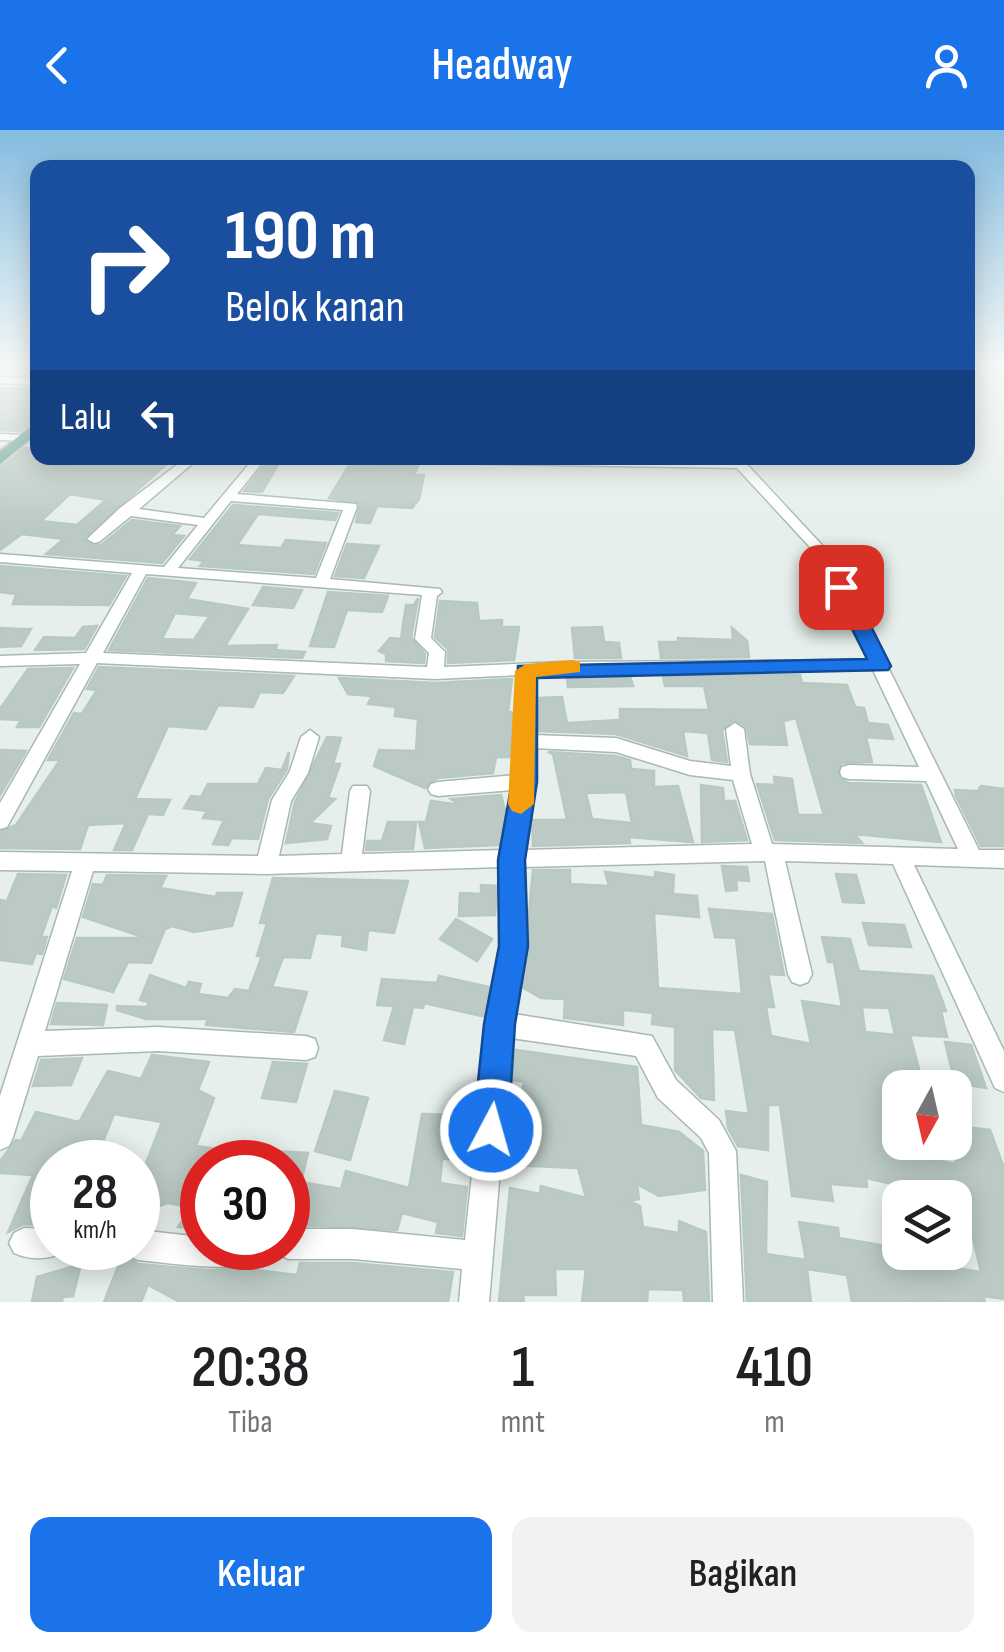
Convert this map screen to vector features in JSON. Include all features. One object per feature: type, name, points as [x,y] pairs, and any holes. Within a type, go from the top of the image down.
[{"type":"main road","points":[[0,459],[26,442]]},
{"type":"street","points":[[0,437],[26,442]]},
{"type":"street","points":[[94,539],[184,465]]},
{"type":"street","points":[[166,573],[254,465]]},
{"type":"street","points":[[742,465],[826,556],[932,774],[988,857]]},
{"type":"street","points":[[226,497],[351,507],[321,584]]},
{"type":"street","points":[[125,511],[205,522]]},
{"type":"street","points":[[0,558],[432,592],[423,639],[437,652],[435,672]]},
{"type":"street","points":[[0,822],[140,570]]},
{"type":"street","points":[[0,661],[92,659],[435,672],[880,666]]},
{"type":"street","points":[[474,1302],[500,1024],[514,946],[512,860],[525,782],[526,671]]},
{"type":"street","points":[[735,728],[741,774],[769,852],[800,974]]},
{"type":"street","points":[[266,865],[282,800],[299,772],[310,737]]},
{"type":"street","points":[[523,741],[616,745],[690,768],[741,774]]},
{"type":"street","points":[[849,772],[932,774]]},
{"type":"street","points":[[438,789],[525,782]]},
{"type":"street","points":[[351,864],[360,792]]},
{"type":"street","points":[[0,861],[266,865],[769,852],[988,857]]},
{"type":"street","points":[[899,854],[1004,1079]]},
{"type":"street","points":[[0,1138],[6,1105],[32,1044],[85,864]]},
{"type":"street","points":[[500,1024],[643,1044],[649,1050],[667,1089],[710,1129],[722,1151],[722,1232],[728,1302]]},
{"type":"street","points":[[32,1044],[158,1039],[306,1048]]},
{"type":"street","points":[[310,1244],[354,1244],[478,1256]]},
{"type":"building","points":[[0,418],[30,418],[30,423],[19,431],[0,430]]},
{"type":"building","points":[[25,448],[30,448],[30,465],[165,465],[83,539],[100,546],[132,520],[180,526],[172,535],[184,536],[162,563],[46,554],[64,539],[22,534],[0,550],[0,468]],"holes":[[[70,494],[106,500],[77,525],[41,521]]]},
{"type":"building","points":[[264,465],[278,465],[262,492],[244,491]]},
{"type":"building","points":[[349,465],[418,466],[414,475],[424,475],[419,499],[412,508],[377,506],[370,523],[356,522],[360,503],[329,498]]},
{"type":"building","points":[[233,505],[338,513],[335,520],[258,514],[237,545],[281,548],[286,540],[326,543],[314,574],[200,566],[204,561],[190,559]]},
{"type":"building","points":[[347,544],[379,546],[364,578],[335,576]]},
{"type":"building","points":[[0,566],[126,576],[109,605],[13,604],[16,594],[0,592]]},
{"type":"building","points":[[148,578],[196,583],[187,599],[248,609],[225,646],[277,645],[275,650],[305,652],[302,658],[109,650]],"holes":[[[216,606],[194,640],[162,639],[175,613],[209,616]]]},
{"type":"building","points":[[263,587],[302,590],[293,608],[253,605]]},
{"type":"building","points":[[328,592],[388,596],[382,612],[347,610],[334,647],[310,646]]},
{"type":"building","points":[[418,598],[411,638],[425,654],[424,663],[386,661],[386,654],[379,651],[390,638],[401,639],[406,605],[414,605]]},
{"type":"building","points":[[440,601],[477,603],[479,621],[502,620],[502,627],[519,627],[514,660],[448,663],[448,649],[435,637]]},
{"type":"building","points":[[97,626],[84,649],[35,650],[44,637],[75,638],[83,627]]},
{"type":"building","points":[[602,627],[604,642],[619,643],[621,658],[575,658],[572,628]]},
{"type":"building","points":[[0,628],[31,629],[21,646],[0,647]]},
{"type":"building","points":[[732,628],[747,641],[749,657],[661,658],[659,642],[678,642],[678,638],[733,640]]},
{"type":"building","points":[[99,667],[294,676],[283,693],[260,692],[253,707],[218,705],[206,729],[168,726],[135,799],[170,800],[163,815],[148,814],[132,850],[114,850],[126,823],[88,825],[80,849],[0,848],[0,832],[16,825],[60,760],[48,760],[74,713],[82,714],[97,690],[87,689]]},
{"type":"building","points":[[73,668],[39,727],[17,727],[21,720],[0,719],[0,709],[28,669]]},
{"type":"building","points":[[800,675],[802,683],[847,685],[855,707],[864,708],[868,723],[888,725],[893,739],[866,737],[872,762],[841,763],[839,778],[849,783],[921,785],[941,842],[854,834],[862,843],[775,840],[757,784],[775,785],[774,777],[792,779],[798,815],[824,815],[796,718],[783,721],[787,745],[750,744],[746,726],[733,720],[722,730],[727,762],[712,760],[708,733],[683,731],[687,756],[616,734],[538,731],[538,698],[562,697],[567,723],[620,720],[620,709],[709,710],[704,686],[665,686],[663,676]]},
{"type":"building","points":[[567,677],[630,677],[633,686],[568,687]]},
{"type":"building","points":[[339,678],[435,683],[512,679],[508,711],[513,713],[511,757],[496,757],[493,773],[437,778],[425,788],[374,766],[379,750],[416,751],[418,719],[395,716],[396,707],[368,704],[372,696],[348,694]]},
{"type":"building","points":[[327,737],[341,738],[333,764],[340,764],[328,798],[335,799],[310,823],[331,826],[327,839],[286,843],[295,802]]},
{"type":"building","points":[[0,750],[26,751],[0,795]]},
{"type":"building","points":[[289,752],[287,769],[268,799],[258,839],[232,838],[228,845],[213,844],[224,820],[203,818],[207,811],[184,808],[191,796],[201,797],[208,784],[258,784],[266,768],[282,770]]},
{"type":"building","points":[[548,752],[615,756],[630,760],[631,769],[654,771],[654,787],[678,786],[693,842],[629,837],[630,843],[533,846],[532,820],[567,820],[553,754]],"holes":[[[626,792],[632,823],[592,819],[586,793]]]},
{"type":"building","points":[[701,785],[723,788],[724,801],[735,801],[747,840],[702,842]]},
{"type":"building","points":[[981,786],[1004,789],[1004,846],[981,846],[956,796],[955,790],[978,791]]},
{"type":"building","points":[[501,795],[506,814],[500,845],[425,848],[419,822],[426,822],[431,801],[460,805],[451,799]]},
{"type":"building","points":[[388,822],[416,822],[413,849],[366,850],[367,841],[382,841]]},
{"type":"building","points":[[722,866],[747,867],[749,881],[736,880],[737,890],[726,891]]},
{"type":"building","points":[[533,870],[570,870],[570,884],[609,886],[605,872],[655,878],[655,872],[674,875],[673,894],[697,896],[699,917],[654,913],[658,988],[742,994],[736,938],[715,937],[709,909],[772,914],[784,975],[768,974],[774,1007],[766,1007],[771,1036],[811,1044],[802,1001],[842,1007],[834,962],[828,962],[822,937],[850,939],[859,971],[933,976],[946,1011],[941,1011],[947,1037],[910,1035],[919,1070],[882,1070],[882,1160],[957,1164],[956,1160],[972,1160],[972,1128],[990,1130],[1004,1168],[1004,1299],[983,1296],[985,1302],[852,1302],[847,1275],[807,1269],[811,1302],[747,1302],[741,1175],[767,1182],[766,1254],[806,1260],[799,1222],[838,1228],[839,1238],[881,1245],[882,1270],[981,1272],[972,1234],[972,1180],[882,1182],[866,1178],[867,1187],[830,1184],[833,1201],[792,1196],[780,1105],[768,1105],[768,1150],[738,1146],[728,1128],[726,1111],[749,1114],[735,1030],[712,1029],[714,1100],[701,1098],[675,1070],[675,1027],[652,1024],[653,1013],[623,1010],[623,1025],[564,1018],[565,999],[541,998],[522,987]],"holes":[[[862,1007],[889,1008],[895,1035],[865,1032]]]},
{"type":"building","points":[[18,874],[66,875],[56,908],[52,906],[41,937],[47,937],[42,954],[36,953],[32,964],[0,960],[0,900],[7,901]]},
{"type":"building","points":[[836,874],[856,875],[864,903],[843,902]]},
{"type":"building","points":[[107,875],[166,876],[160,888],[216,897],[217,893],[242,893],[232,926],[194,932],[172,926],[165,929],[151,963],[128,962],[113,992],[64,979],[77,938],[146,938],[83,917],[93,884],[103,885]]},
{"type":"building","points":[[273,878],[408,881],[394,933],[368,930],[366,950],[342,946],[343,935],[316,933],[310,958],[283,957],[272,987],[307,992],[294,1032],[206,1025],[208,1019],[146,1019],[117,1010],[117,1006],[148,1007],[148,1002],[140,1000],[150,975],[186,988],[189,982],[201,984],[198,994],[228,998],[235,989],[249,991],[262,956],[257,956],[267,923],[260,923]]},
{"type":"building","points":[[481,885],[497,886],[495,915],[459,916],[460,893],[481,894]]},
{"type":"building","points":[[456,919],[492,939],[477,961],[440,939]]},
{"type":"building","points":[[863,923],[904,925],[911,947],[869,945]]},
{"type":"building","points":[[439,976],[489,987],[486,1017],[424,1003],[423,1008],[413,1007],[404,1044],[384,1040],[394,1006],[377,1005],[382,979],[437,983]]},
{"type":"building","points":[[57,1003],[107,1005],[103,1025],[51,1024]]},
{"type":"building","points":[[945,1042],[971,1045],[986,1088],[972,1086],[972,1070],[952,1070]]},
{"type":"building","points":[[516,1050],[637,1067],[641,1125],[679,1132],[703,1151],[705,1190],[659,1196],[637,1184],[639,1199],[628,1201],[640,1206],[643,1227],[679,1233],[679,1221],[706,1232],[709,1302],[684,1302],[683,1290],[648,1289],[647,1302],[582,1302],[586,1269],[555,1269],[556,1295],[523,1295],[524,1302],[499,1302],[510,1188],[540,1194],[541,1186],[586,1198],[578,1168],[506,1165],[509,1124],[517,1125],[524,1082],[513,1080]]},
{"type":"building","points":[[152,1055],[209,1062],[198,1090],[214,1098],[198,1140],[180,1140],[180,1205],[160,1206],[160,1140],[155,1140],[162,1122],[114,1114],[104,1140],[30,1140],[30,1175],[0,1173],[0,1161],[16,1140],[21,1141],[36,1112],[79,1122],[108,1071],[141,1079]]},
{"type":"building","points":[[82,1058],[71,1085],[33,1086],[41,1060]]},
{"type":"building","points":[[273,1062],[307,1064],[296,1102],[262,1098]]},
{"type":"building","points":[[335,1091],[368,1098],[350,1160],[315,1151]]},
{"type":"building","points":[[422,1114],[456,1115],[453,1159],[442,1159],[440,1183],[467,1187],[462,1236],[436,1233],[438,1222],[402,1213],[397,1230],[310,1226],[310,1184],[341,1189],[346,1171],[409,1188]]},
{"type":"building","points":[[30,1182],[30,1224],[8,1232]]},
{"type":"building","points":[[310,1263],[353,1263],[453,1272],[448,1302],[180,1302],[148,1285],[141,1302],[104,1302],[117,1270],[160,1270],[160,1266],[297,1275],[298,1270],[310,1270]]},
{"type":"building","points":[[61,1270],[80,1270],[73,1296],[63,1297],[62,1302],[32,1302],[37,1277]]},
{"type":"slow traffic","points":[[521,804],[525,782],[522,754],[526,671],[572,667]]},
{"type":"route","points":[[491,1130],[500,1024],[514,946],[512,860],[525,782],[522,754],[526,671],[728,664],[880,666],[841,587]]}]
